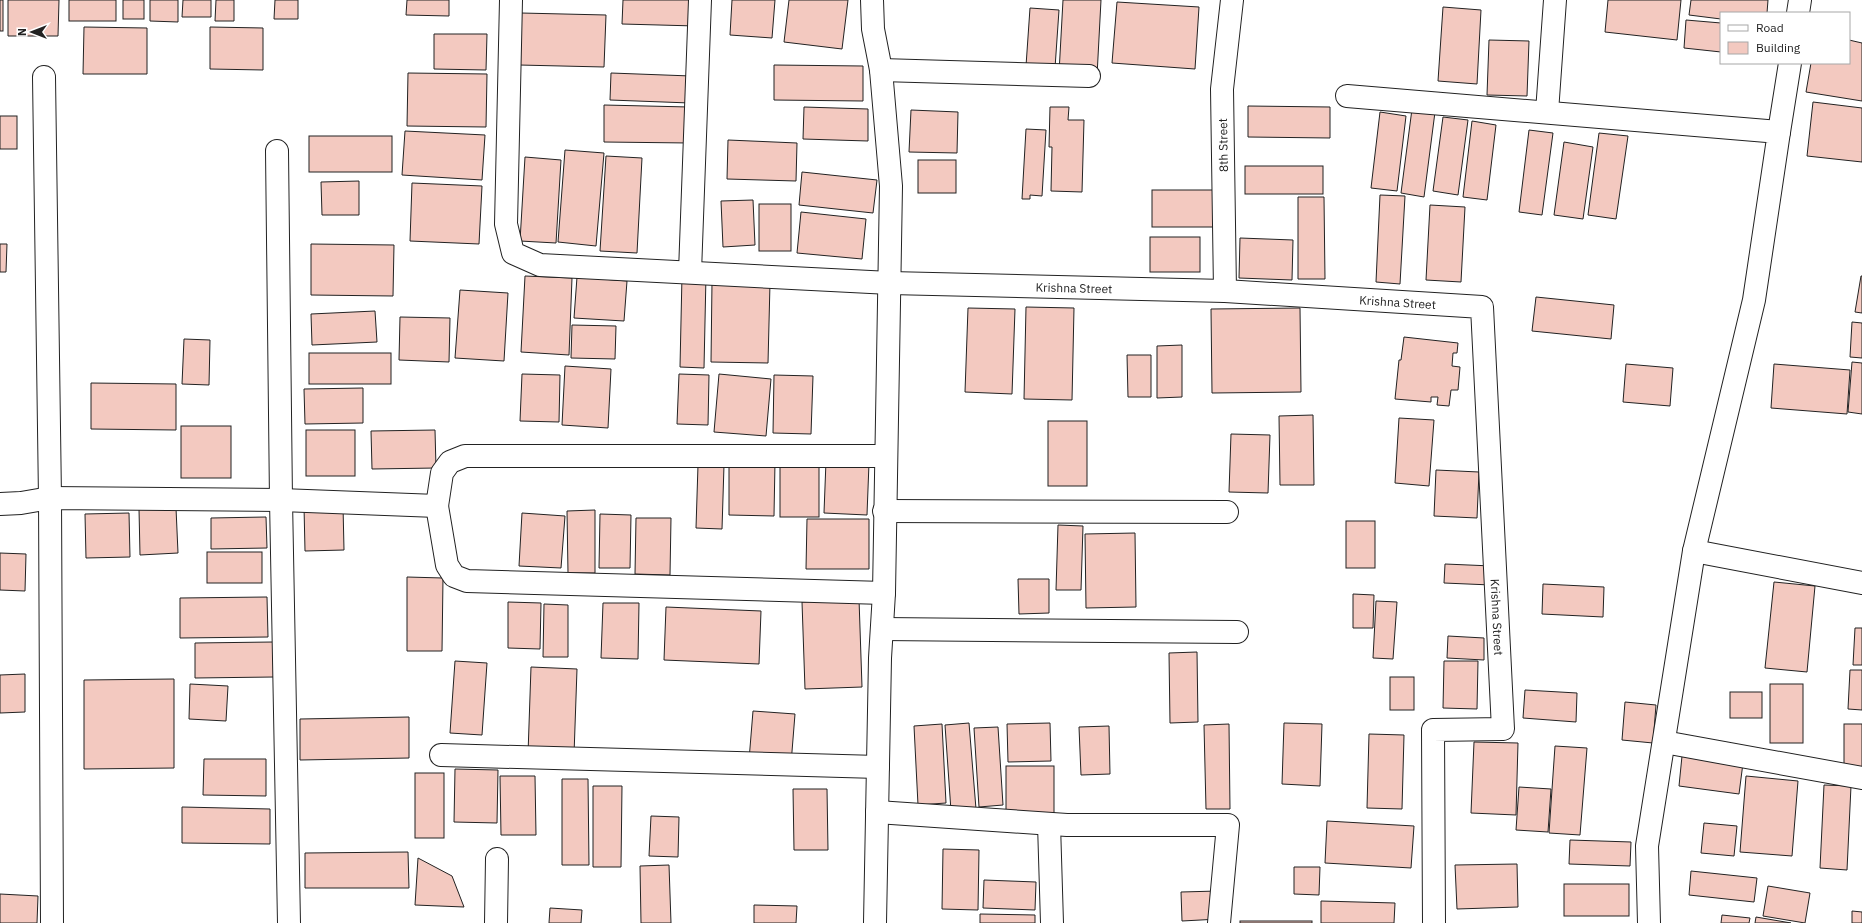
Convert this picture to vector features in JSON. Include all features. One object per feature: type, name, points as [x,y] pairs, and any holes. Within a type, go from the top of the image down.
[{"type":"street","name":"Krishna Street","points":[[511,0],[506,224],[513,253],[540,265],[890,283],[1225,291],[1482,307],[1503,729],[1433,730],[1434,923]]},
{"type":"street","points":[[690,272],[700,0]]},
{"type":"street","points":[[872,0],[873,29],[881,70],[891,186],[884,511],[884,593],[878,768],[875,923]]},
{"type":"street","name":"8th Street","points":[[1225,291],[1222,89],[1232,0]]},
{"type":"street","points":[[1547,112],[1555,0]]},
{"type":"street","points":[[1798,12],[1800,0]]},
{"type":"street","points":[[1649,923],[1647,846],[1694,551],[1754,300],[1790,64]]},
{"type":"street","points":[[881,70],[1089,76]]},
{"type":"street","points":[[44,77],[50,498],[52,923]]},
{"type":"street","points":[[1348,96],[1779,132]]},
{"type":"street","points":[[277,151],[281,500],[289,923]]},
{"type":"street","points":[[884,593],[467,581],[454,576],[447,565],[438,506],[442,473],[450,462],[464,456],[886,456]]},
{"type":"street","points":[[0,504],[20,503],[50,498],[281,500],[438,506]]},
{"type":"street","points":[[884,511],[1227,512]]},
{"type":"street","points":[[1694,551],[1862,583]]},
{"type":"street","points":[[882,629],[1237,632]]},
{"type":"street","points":[[1664,742],[1862,778]]},
{"type":"street","points":[[441,756],[878,768]]},
{"type":"street","points":[[877,812],[1049,824],[1228,825],[1219,923]]},
{"type":"street","points":[[1049,824],[1052,923]]},
{"type":"street","points":[[496,923],[497,859]]},
{"type":"building","points":[[0,0],[3,0],[3,31],[0,31]]},
{"type":"building","points":[[8,0],[59,0],[58,36],[8,36]]},
{"type":"building","points":[[69,0],[116,0],[116,21],[69,21]]},
{"type":"building","points":[[123,0],[144,0],[144,19],[123,19]]},
{"type":"building","points":[[150,0],[178,0],[178,22],[150,21]]},
{"type":"building","points":[[183,0],[211,0],[211,17],[182,17]]},
{"type":"building","points":[[216,0],[234,0],[234,21],[215,21]]},
{"type":"building","points":[[275,0],[298,0],[298,19],[274,19]]},
{"type":"building","points":[[407,0],[449,0],[449,16],[406,15]]},
{"type":"building","points":[[623,0],[696,0],[696,26],[622,24]]},
{"type":"building","points":[[732,0],[775,0],[772,38],[730,35]]},
{"type":"building","points":[[789,0],[848,0],[842,49],[784,42]]},
{"type":"building","points":[[1063,0],[1101,0],[1097,76],[1059,73]]},
{"type":"building","points":[[1608,0],[1681,0],[1677,40],[1605,32]]},
{"type":"building","points":[[1691,0],[1768,0],[1767,12],[1720,12],[1720,19],[1689,15]]},
{"type":"building","points":[[1117,2],[1199,7],[1195,69],[1112,63]]},
{"type":"building","points":[[1443,7],[1481,10],[1477,84],[1438,81]]},
{"type":"building","points":[[1030,8],[1059,10],[1055,68],[1026,66]]},
{"type":"building","points":[[521,13],[606,15],[604,67],[519,65]]},
{"type":"building","points":[[1686,20],[1720,23],[1720,52],[1684,48]]},
{"type":"building","points":[[84,27],[147,28],[147,74],[83,74]]},
{"type":"building","points":[[210,27],[263,28],[263,70],[210,69]]},
{"type":"building","points":[[434,34],[487,34],[486,70],[434,69]]},
{"type":"building","points":[[1489,40],[1529,41],[1527,96],[1487,95]]},
{"type":"building","points":[[1850,40],[1862,43],[1862,101],[1806,92],[1811,64],[1850,64]]},
{"type":"building","points":[[774,65],[863,66],[863,101],[774,100]]},
{"type":"building","points":[[408,73],[487,74],[486,127],[407,126]]},
{"type":"building","points":[[611,73],[691,76],[690,103],[610,100]]},
{"type":"building","points":[[1813,102],[1862,108],[1862,162],[1807,156]]},
{"type":"building","points":[[604,105],[689,107],[689,143],[604,142]]},
{"type":"building","points":[[1248,106],[1330,107],[1330,138],[1248,137]]},
{"type":"building","points":[[804,107],[868,109],[868,141],[803,139]]},
{"type":"building","points":[[1050,107],[1069,107],[1068,120],[1084,120],[1082,192],[1051,191],[1052,147],[1049,147]]},
{"type":"building","points":[[1412,109],[1435,112],[1424,197],[1401,193]]},
{"type":"building","points":[[911,110],[958,112],[957,153],[909,152]]},
{"type":"building","points":[[1380,112],[1406,116],[1397,191],[1371,188]]},
{"type":"building","points":[[0,116],[17,116],[17,149],[0,149]]},
{"type":"building","points":[[1443,117],[1468,120],[1458,195],[1433,191]]},
{"type":"building","points":[[1472,121],[1496,125],[1487,200],[1463,197]]},
{"type":"building","points":[[1026,129],[1046,130],[1042,196],[1030,195],[1030,199],[1022,199]]},
{"type":"building","points":[[1529,130],[1553,133],[1542,215],[1519,212]]},
{"type":"building","points":[[405,131],[485,135],[482,180],[402,175]]},
{"type":"building","points":[[1599,133],[1628,136],[1616,219],[1588,215]]},
{"type":"building","points":[[309,136],[392,136],[392,172],[309,172]]},
{"type":"building","points":[[728,140],[797,143],[796,181],[727,179]]},
{"type":"building","points":[[1564,142],[1593,147],[1583,219],[1554,215]]},
{"type":"building","points":[[565,150],[604,153],[596,246],[558,242]]},
{"type":"building","points":[[606,156],[642,158],[637,253],[600,251]]},
{"type":"building","points":[[525,157],[561,160],[556,243],[520,241]]},
{"type":"building","points":[[918,160],[956,160],[956,193],[918,193]]},
{"type":"building","points":[[1245,166],[1323,166],[1323,194],[1245,194]]},
{"type":"building","points":[[802,172],[877,180],[873,213],[799,205]]},
{"type":"building","points":[[359,181],[359,215],[322,215],[321,182]]},
{"type":"building","points":[[412,183],[482,186],[479,244],[410,241]]},
{"type":"building","points":[[1152,190],[1218,190],[1218,227],[1152,227]]},
{"type":"building","points":[[1380,195],[1405,196],[1400,284],[1376,282]]},
{"type":"building","points":[[1298,197],[1324,197],[1325,279],[1298,279]]},
{"type":"building","points":[[753,200],[755,245],[723,247],[721,201]]},
{"type":"building","points":[[759,204],[791,204],[791,251],[759,251]]},
{"type":"building","points":[[1430,205],[1465,207],[1461,282],[1426,280]]},
{"type":"building","points":[[801,212],[866,219],[862,259],[797,253]]},
{"type":"building","points":[[1150,237],[1200,237],[1200,272],[1150,272]]},
{"type":"building","points":[[1240,238],[1293,240],[1292,280],[1239,278]]},
{"type":"building","points":[[0,244],[7,244],[6,272],[0,272]]},
{"type":"building","points":[[311,244],[394,245],[393,296],[311,295]]},
{"type":"building","points":[[682,275],[706,275],[704,368],[680,367]]},
{"type":"building","points":[[525,276],[572,278],[569,355],[521,352]]},
{"type":"building","points":[[1862,276],[1862,313],[1855,312]]},
{"type":"building","points":[[577,277],[627,281],[624,321],[574,318]]},
{"type":"building","points":[[712,282],[770,283],[768,363],[711,362]]},
{"type":"building","points":[[460,290],[508,293],[504,361],[455,358]]},
{"type":"building","points":[[1536,297],[1614,305],[1611,339],[1532,331]]},
{"type":"building","points":[[1026,307],[1074,308],[1072,400],[1024,399]]},
{"type":"building","points":[[968,308],[1015,309],[1012,394],[965,392]]},
{"type":"building","points":[[1300,308],[1301,392],[1212,393],[1211,309]]},
{"type":"building","points":[[375,311],[377,342],[312,345],[311,314]]},
{"type":"building","points":[[400,317],[450,318],[449,362],[399,360]]},
{"type":"building","points":[[1852,322],[1862,323],[1862,358],[1850,357]]},
{"type":"building","points":[[572,325],[616,326],[615,359],[571,358]]},
{"type":"building","points":[[1404,337],[1458,343],[1457,353],[1453,353],[1452,366],[1460,367],[1458,390],[1451,390],[1449,406],[1437,405],[1438,397],[1431,397],[1431,402],[1395,399],[1399,360],[1401,360]]},
{"type":"building","points":[[184,339],[210,340],[209,385],[182,384]]},
{"type":"building","points":[[1182,345],[1182,397],[1157,398],[1157,346]]},
{"type":"building","points":[[309,353],[391,353],[391,384],[309,384]]},
{"type":"building","points":[[1127,355],[1151,355],[1151,397],[1128,397]]},
{"type":"building","points":[[1852,362],[1862,363],[1862,414],[1848,412]]},
{"type":"building","points":[[1626,364],[1673,368],[1670,406],[1623,402]]},
{"type":"building","points":[[1774,364],[1850,370],[1847,414],[1771,408]]},
{"type":"building","points":[[565,366],[611,369],[608,428],[562,425]]},
{"type":"building","points":[[522,374],[560,375],[559,422],[520,421]]},
{"type":"building","points":[[679,374],[709,375],[708,425],[677,424]]},
{"type":"building","points":[[719,374],[771,379],[766,436],[714,432]]},
{"type":"building","points":[[774,375],[813,376],[811,434],[773,433]]},
{"type":"building","points":[[91,383],[176,384],[176,430],[91,429]]},
{"type":"building","points":[[363,388],[363,423],[305,424],[304,389]]},
{"type":"building","points":[[1313,415],[1314,485],[1280,485],[1279,416]]},
{"type":"building","points":[[1399,418],[1434,420],[1429,486],[1395,483]]},
{"type":"building","points":[[1048,421],[1087,421],[1087,486],[1048,486]]},
{"type":"building","points":[[181,426],[231,426],[231,478],[181,478]]},
{"type":"building","points":[[306,430],[355,430],[355,476],[306,476]]},
{"type":"building","points":[[435,430],[436,468],[372,469],[371,431]]},
{"type":"building","points":[[1231,434],[1270,435],[1268,493],[1229,492]]},
{"type":"building","points":[[826,461],[869,463],[867,515],[824,513]]},
{"type":"building","points":[[729,462],[775,462],[774,516],[729,515]]},
{"type":"building","points":[[780,463],[819,463],[819,517],[780,517]]},
{"type":"building","points":[[698,465],[724,465],[722,529],[696,528]]},
{"type":"building","points":[[1436,470],[1479,472],[1477,518],[1434,516]]},
{"type":"building","points":[[343,505],[344,550],[305,551],[304,506]]},
{"type":"building","points":[[176,508],[178,553],[140,555],[139,509]]},
{"type":"building","points":[[595,510],[595,573],[568,573],[567,511]]},
{"type":"building","points":[[129,513],[130,557],[86,558],[85,514]]},
{"type":"building","points":[[522,513],[565,516],[561,568],[519,566]]},
{"type":"building","points":[[600,514],[631,515],[630,568],[599,568]]},
{"type":"building","points":[[266,517],[267,548],[211,549],[211,518]]},
{"type":"building","points":[[636,518],[671,518],[670,575],[635,574]]},
{"type":"building","points":[[807,519],[869,519],[869,569],[806,569]]},
{"type":"building","points":[[1346,521],[1375,521],[1375,568],[1346,568]]},
{"type":"building","points":[[1058,525],[1083,526],[1081,590],[1056,590]]},
{"type":"building","points":[[1135,533],[1136,607],[1086,608],[1085,534]]},
{"type":"building","points":[[207,552],[262,552],[262,583],[207,583]]},
{"type":"building","points":[[0,553],[26,554],[25,591],[0,590]]},
{"type":"building","points":[[1445,564],[1492,566],[1491,585],[1444,583]]},
{"type":"building","points":[[407,577],[443,578],[442,651],[407,651]]},
{"type":"building","points":[[1018,579],[1049,579],[1049,613],[1019,614]]},
{"type":"building","points":[[1774,582],[1815,586],[1807,672],[1765,668]]},
{"type":"building","points":[[1543,584],[1604,587],[1603,617],[1542,614]]},
{"type":"building","points":[[1353,594],[1374,595],[1373,628],[1353,628]]},
{"type":"building","points":[[267,597],[268,637],[180,638],[180,598]]},
{"type":"building","points":[[859,599],[862,687],[805,689],[802,602]]},
{"type":"building","points":[[1376,601],[1397,602],[1393,659],[1373,658]]},
{"type":"building","points":[[508,602],[541,603],[540,649],[508,648]]},
{"type":"building","points":[[603,603],[639,603],[638,659],[601,658]]},
{"type":"building","points":[[544,604],[568,605],[568,657],[543,657]]},
{"type":"building","points":[[666,607],[761,611],[759,664],[664,660]]},
{"type":"building","points":[[1855,628],[1862,628],[1862,665],[1853,665]]},
{"type":"building","points":[[1448,636],[1484,638],[1484,660],[1447,658]]},
{"type":"building","points":[[273,642],[274,677],[195,678],[195,643]]},
{"type":"building","points":[[1197,652],[1198,722],[1170,723],[1169,653]]},
{"type":"building","points":[[455,661],[487,663],[482,735],[450,733]]},
{"type":"building","points":[[1444,661],[1478,661],[1477,709],[1443,708]]},
{"type":"building","points":[[531,667],[577,669],[574,755],[528,754]]},
{"type":"building","points":[[1850,670],[1862,670],[1862,710],[1848,709]]},
{"type":"building","points":[[25,674],[25,712],[0,713],[0,675]]},
{"type":"building","points":[[1390,677],[1414,677],[1414,710],[1390,710]]},
{"type":"building","points":[[174,679],[174,768],[84,769],[84,680]]},
{"type":"building","points":[[190,684],[228,686],[226,721],[189,719]]},
{"type":"building","points":[[1770,684],[1803,684],[1803,743],[1770,743]]},
{"type":"building","points":[[1525,690],[1577,693],[1576,722],[1523,718]]},
{"type":"building","points":[[1730,692],[1762,692],[1762,718],[1730,718]]},
{"type":"building","points":[[1625,702],[1656,705],[1653,743],[1622,740]]},
{"type":"building","points":[[753,711],[795,714],[791,764],[749,760]]},
{"type":"building","points":[[409,717],[409,758],[300,760],[300,719]]},
{"type":"building","points":[[969,723],[976,809],[951,811],[945,725]]},
{"type":"building","points":[[1050,723],[1051,761],[1008,762],[1007,724]]},
{"type":"building","points":[[1284,723],[1322,724],[1320,786],[1282,784]]},
{"type":"building","points":[[942,724],[946,803],[918,805],[914,726]]},
{"type":"building","points":[[1229,724],[1230,809],[1206,809],[1204,725]]},
{"type":"building","points":[[1844,724],[1862,724],[1862,767],[1844,767]]},
{"type":"building","points":[[1109,726],[1110,774],[1081,775],[1079,727]]},
{"type":"building","points":[[998,727],[1003,805],[979,807],[974,728]]},
{"type":"building","points":[[1369,734],[1404,735],[1402,809],[1367,808]]},
{"type":"building","points":[[1474,742],[1518,743],[1516,815],[1471,813]]},
{"type":"building","points":[[1555,746],[1587,748],[1580,835],[1549,833]]},
{"type":"building","points":[[1682,756],[1743,763],[1739,794],[1679,786]]},
{"type":"building","points":[[204,759],[266,759],[266,796],[203,795]]},
{"type":"building","points":[[1006,766],[1054,766],[1054,813],[1006,813]]},
{"type":"building","points":[[455,769],[498,770],[497,823],[454,822]]},
{"type":"building","points":[[415,773],[444,773],[444,838],[415,838]]},
{"type":"building","points":[[500,776],[535,776],[536,835],[501,835]]},
{"type":"building","points":[[1746,776],[1798,781],[1792,856],[1740,852]]},
{"type":"building","points":[[562,779],[588,779],[589,865],[562,865]]},
{"type":"building","points":[[1824,785],[1851,786],[1847,870],[1820,868]]},
{"type":"building","points":[[593,786],[622,786],[621,867],[593,867]]},
{"type":"building","points":[[1519,787],[1551,789],[1548,832],[1516,830]]},
{"type":"building","points":[[793,789],[827,789],[828,850],[794,850]]},
{"type":"building","points":[[182,807],[270,809],[270,844],[182,843]]},
{"type":"building","points":[[651,816],[679,817],[678,857],[649,856]]},
{"type":"building","points":[[1327,821],[1414,826],[1411,868],[1325,863]]},
{"type":"building","points":[[1704,823],[1737,826],[1734,856],[1701,853]]},
{"type":"building","points":[[1570,840],[1631,842],[1630,866],[1569,864]]},
{"type":"building","points":[[943,849],[979,850],[978,910],[942,909]]},
{"type":"building","points":[[408,852],[409,888],[305,888],[305,853]]},
{"type":"building","points":[[418,858],[452,876],[464,907],[415,905]]},
{"type":"building","points":[[1517,864],[1518,907],[1457,909],[1455,865]]},
{"type":"building","points":[[669,865],[671,923],[641,923],[640,866]]},
{"type":"building","points":[[1294,867],[1320,867],[1319,895],[1294,894]]},
{"type":"building","points":[[1691,871],[1757,878],[1754,902],[1689,895]]},
{"type":"building","points":[[984,880],[1036,882],[1035,910],[983,908]]},
{"type":"building","points":[[1564,884],[1629,884],[1629,916],[1564,916]]},
{"type":"building","points":[[1768,886],[1810,893],[1805,923],[1763,916]]},
{"type":"building","points":[[1218,891],[1219,919],[1182,921],[1181,892]]},
{"type":"building","points":[[0,894],[38,896],[37,923],[0,923]]},
{"type":"building","points":[[1321,901],[1395,903],[1394,923],[1321,923]]},
{"type":"building","points":[[754,905],[797,906],[796,923],[754,923]]},
{"type":"building","points":[[550,908],[582,910],[581,923],[549,923]]},
{"type":"building","points":[[1852,911],[1862,912],[1862,923],[1852,923]]},
{"type":"building","points":[[980,914],[1035,915],[1035,923],[980,923]]},
{"type":"building","points":[[1722,915],[1750,918],[1749,923],[1721,923]]},
{"type":"building","points":[[1756,917],[1791,923],[1755,923]]},
{"type":"building","points":[[1240,921],[1312,921],[1312,923],[1240,923]]}]
